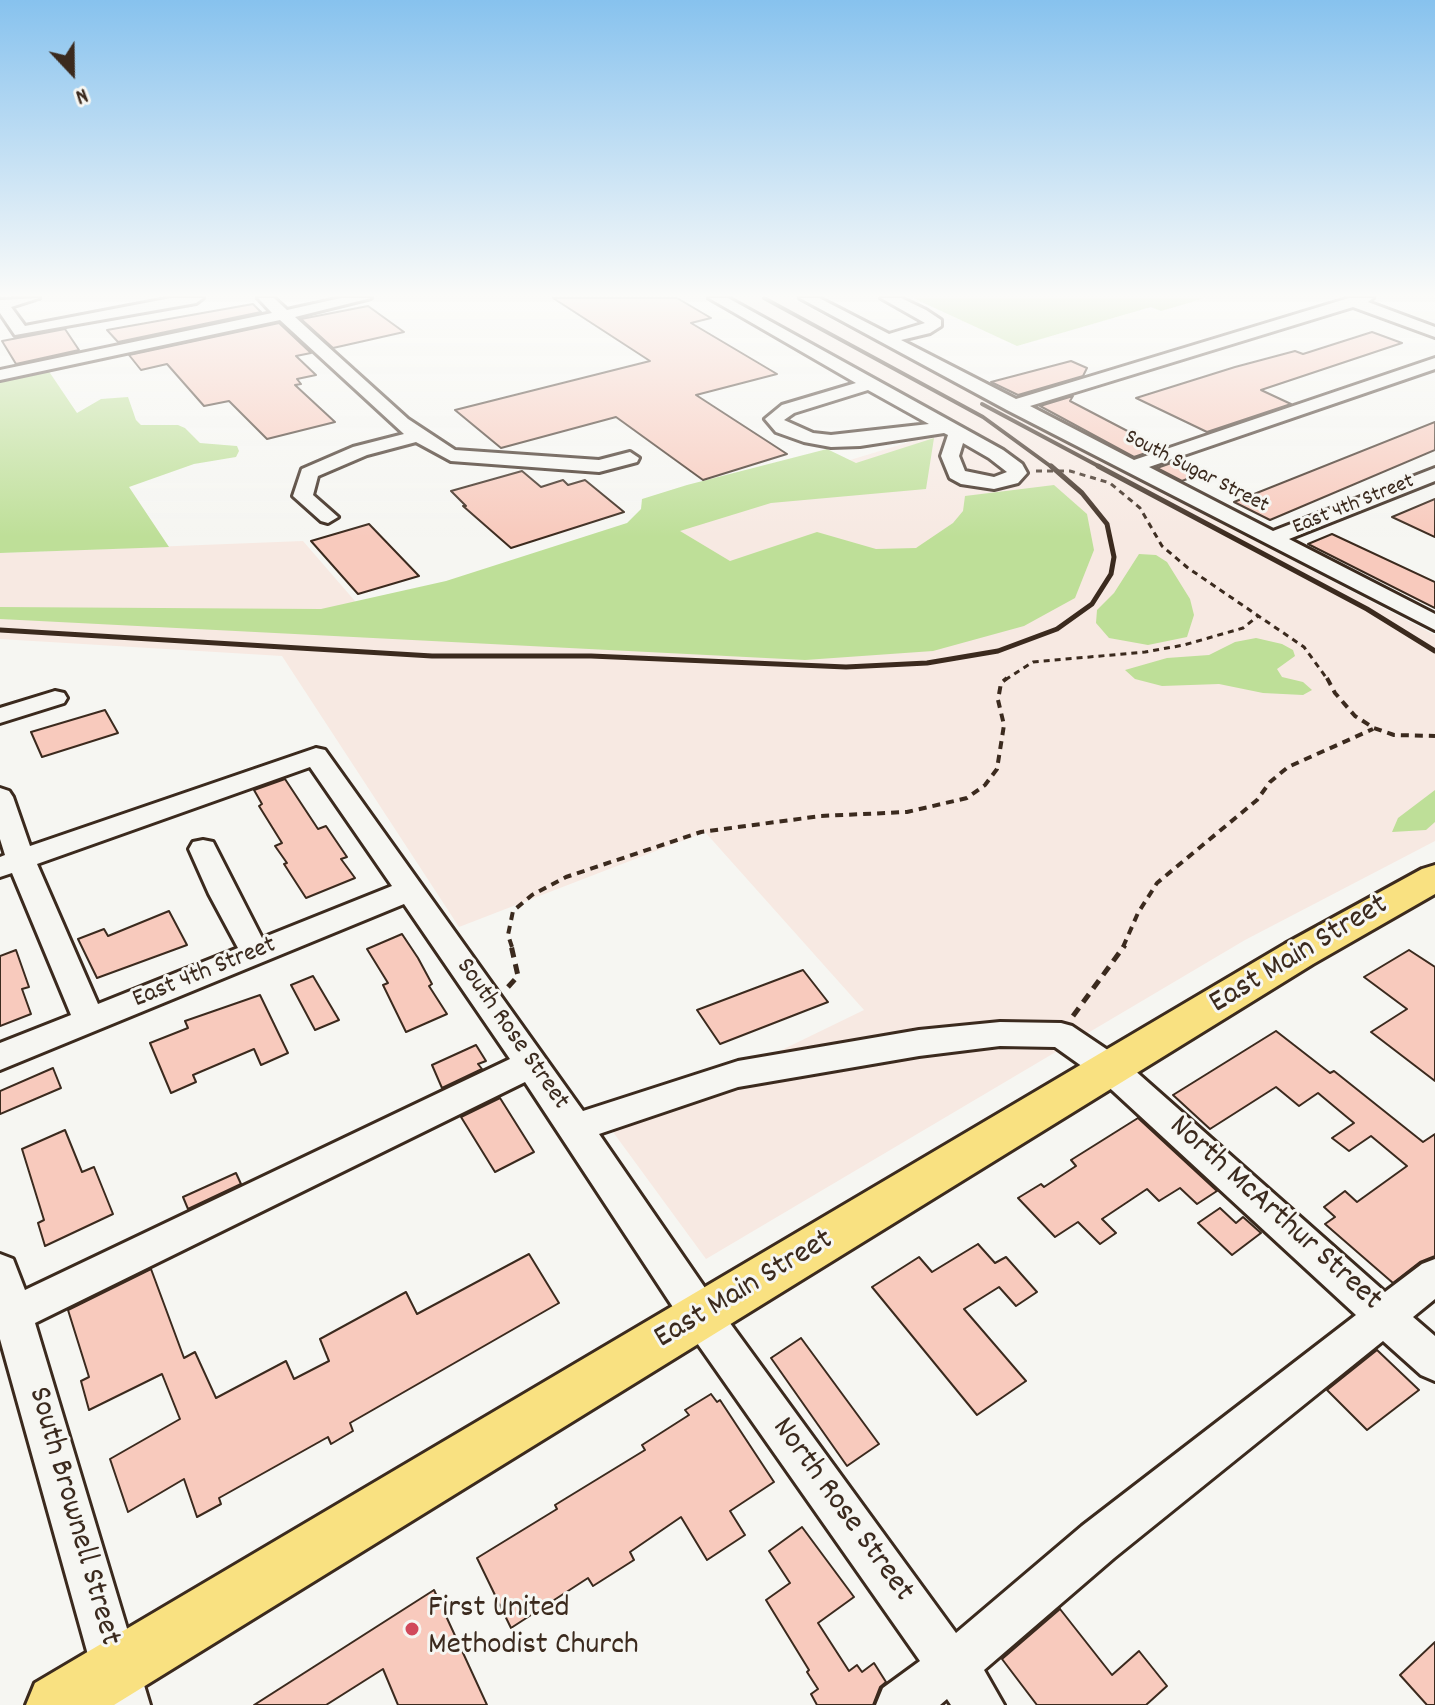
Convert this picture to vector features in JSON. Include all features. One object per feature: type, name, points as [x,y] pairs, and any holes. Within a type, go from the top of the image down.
[{"type":"main road","name":"East Main Street","points":[[57,1705],[121,1688],[702,1317],[1299,954],[1435,878]]},
{"type":"street","points":[[352,378],[418,436],[451,455],[599,466],[630,458]]},
{"type":"street","points":[[858,378],[1008,462],[1017,473],[1011,479],[994,483],[968,480],[957,474],[950,456],[951,430]]},
{"type":"street","name":"South Sugar Street","points":[[960,378],[1435,623]]},
{"type":"street","points":[[1013,406],[1106,378]]},
{"type":"street","points":[[1132,467],[1393,378]]},
{"type":"street","points":[[870,384],[788,409],[774,419],[782,428],[810,438],[831,441],[951,430]]},
{"type":"street","points":[[328,517],[303,496],[309,473],[360,451],[418,436]]},
{"type":"street","name":"East 4th Street","points":[[1272,539],[1435,474]]},
{"type":"street","points":[[0,716],[55,698]]},
{"type":"street","name":"South Rose Street","points":[[10,864],[316,756],[576,1129],[702,1317]]},
{"type":"street","points":[[0,797],[10,864],[89,1021]]},
{"type":"street","points":[[203,849],[223,894],[256,953]]},
{"type":"street","name":"East 4th Street","points":[[0,1057],[409,890]]},
{"type":"street","points":[[576,1129],[609,1115],[738,1074],[919,1043],[1000,1034],[1061,1035]]},
{"type":"street","name":"North McArthur Street","points":[[1061,1035],[1112,1070],[1435,1362]]},
{"type":"street","points":[[7,1318],[531,1064]]},
{"type":"street","name":"South Brownell Street","points":[[0,1271],[7,1318],[121,1688]]},
{"type":"street","points":[[900,1705],[953,1666],[1098,1542],[1435,1276]]},
{"type":"street","name":"North Rose Street","points":[[702,1317],[980,1705]]},
{"type":"path","points":[[1017,473],[1070,471],[1110,483],[1140,508],[1162,546],[1214,588],[1304,647],[1323,669],[1335,693],[1355,716],[1374,728],[1394,735],[1435,736]]},
{"type":"path","points":[[491,1007],[518,976],[508,935],[513,911],[532,895],[566,877],[701,832],[808,818],[907,812],[967,798],[985,785],[997,769],[1004,725],[999,691],[1001,683],[1015,671],[1033,662],[1057,658],[1145,652],[1184,645],[1243,628],[1258,616]]},
{"type":"path","points":[[1061,1035],[1087,993],[1127,942],[1138,913],[1157,883],[1257,800],[1270,782],[1288,767],[1374,728]]},
{"type":"shaded area","points":[[870,378],[943,378],[1435,635],[1435,841],[1245,940],[706,1259],[613,1132],[864,1010],[705,832],[459,927],[282,656],[0,639],[0,553],[303,541],[361,608],[959,427]]},
{"type":"green space","points":[[53,378],[77,413],[101,399],[128,397],[136,420],[141,425],[178,425],[200,443],[237,446],[239,451],[236,457],[194,464],[129,487],[169,547],[0,553],[0,380]]},
{"type":"green space","points":[[934,438],[926,489],[771,503],[680,531],[730,561],[817,532],[876,549],[916,548],[953,523],[963,511],[965,496],[1054,485],[1087,514],[1094,550],[1075,598],[1024,626],[933,651],[805,660],[0,619],[0,607],[321,609],[446,581],[627,523],[641,509],[642,499],[687,485],[827,449],[856,463]]},
{"type":"green space","points":[[1139,554],[1156,555],[1167,562],[1190,599],[1194,615],[1187,637],[1148,645],[1109,638],[1096,623],[1097,610],[1114,593]]},
{"type":"green space","points":[[1256,638],[1293,650],[1295,656],[1277,669],[1282,677],[1303,682],[1312,690],[1303,695],[1263,693],[1219,684],[1162,686],[1135,679],[1125,670],[1167,658],[1209,655],[1235,642]]},
{"type":"green space","points":[[1435,790],[1435,822],[1426,830],[1392,832],[1398,818]]},
{"type":"building","points":[[179,378],[304,378],[297,379],[301,384],[295,385],[335,422],[267,439],[229,401],[204,406]]},
{"type":"building","points":[[584,378],[763,378],[696,395],[787,454],[703,480],[616,417],[501,448],[455,410]]},
{"type":"building","points":[[1008,378],[1078,378],[1018,395],[991,382]]},
{"type":"building","points":[[1201,378],[1298,378],[1261,390],[1291,404],[1207,432],[1136,398]]},
{"type":"building","points":[[1073,396],[1070,401],[1160,448],[1134,457],[1040,406]]},
{"type":"building","points":[[1435,422],[1435,450],[1270,520],[1234,502]]},
{"type":"building","points":[[1177,461],[1202,473],[1182,481],[1157,468]]},
{"type":"building","points":[[522,471],[541,487],[563,480],[568,485],[585,480],[624,512],[511,548],[463,506],[466,506],[451,491]]},
{"type":"building","points":[[1435,499],[1435,537],[1392,517],[1404,512]]},
{"type":"building","points":[[369,524],[419,576],[358,594],[311,541]]},
{"type":"building","points":[[1332,534],[1435,582],[1435,608],[1308,544]]},
{"type":"building","points":[[105,710],[118,733],[42,757],[31,732]]},
{"type":"building","points":[[285,779],[318,829],[326,826],[347,857],[341,859],[355,878],[306,898],[275,846],[282,843],[259,806],[262,804],[254,790]]},
{"type":"building","points":[[169,911],[187,945],[97,978],[78,939],[104,929],[108,936]]},
{"type":"building","points":[[402,934],[447,1014],[406,1032],[383,985],[388,983],[367,949]]},
{"type":"building","points":[[16,950],[29,987],[22,989],[31,1014],[0,1026],[0,956]]},
{"type":"building","points":[[1409,950],[1435,967],[1435,1081],[1371,1032],[1407,1009],[1364,977]]},
{"type":"building","points":[[803,970],[828,1002],[720,1044],[697,1010]]},
{"type":"building","points":[[313,976],[339,1020],[315,1030],[291,985]]},
{"type":"building","points":[[260,995],[288,1053],[261,1065],[254,1049],[193,1075],[196,1082],[171,1093],[150,1043],[188,1028],[185,1021]]},
{"type":"building","points":[[1276,1031],[1330,1073],[1334,1071],[1423,1142],[1435,1134],[1435,1256],[1420,1262],[1393,1283],[1325,1224],[1335,1217],[1324,1207],[1345,1191],[1357,1202],[1407,1166],[1371,1136],[1349,1151],[1332,1138],[1354,1123],[1318,1093],[1299,1106],[1276,1087],[1210,1129],[1173,1095]]},
{"type":"building","points":[[476,1045],[486,1061],[478,1064],[482,1069],[442,1088],[432,1065]]},
{"type":"building","points":[[53,1068],[61,1088],[0,1114],[0,1091]]},
{"type":"building","points":[[500,1098],[534,1152],[495,1172],[461,1117]]},
{"type":"building","points":[[1138,1118],[1217,1191],[1197,1204],[1180,1188],[1159,1201],[1147,1189],[1102,1219],[1116,1233],[1100,1244],[1078,1222],[1055,1237],[1018,1198],[1041,1184],[1044,1187],[1076,1166],[1071,1160]]},
{"type":"building","points":[[65,1130],[82,1172],[94,1167],[113,1214],[45,1246],[38,1223],[44,1220],[22,1149]]},
{"type":"building","points":[[236,1173],[241,1184],[188,1209],[183,1197]]},
{"type":"building","points":[[1220,1208],[1236,1223],[1243,1217],[1261,1233],[1232,1255],[1198,1223]]},
{"type":"building","points":[[978,1244],[995,1263],[1006,1257],[1037,1292],[1016,1306],[999,1287],[964,1309],[1026,1381],[977,1415],[872,1287],[919,1257],[932,1272]]},
{"type":"building","points":[[529,1254],[559,1303],[350,1423],[353,1431],[331,1444],[328,1437],[219,1498],[221,1504],[197,1517],[184,1479],[128,1512],[110,1459],[180,1419],[162,1374],[89,1410],[81,1381],[89,1377],[68,1310],[151,1269],[184,1358],[195,1352],[216,1398],[286,1361],[294,1379],[329,1361],[320,1339],[406,1292],[417,1314]]},
{"type":"building","points":[[801,1338],[879,1444],[847,1466],[771,1358]]},
{"type":"building","points":[[1377,1350],[1419,1390],[1367,1430],[1327,1390]]},
{"type":"building","points":[[711,1394],[717,1402],[720,1400],[774,1482],[730,1511],[745,1535],[707,1560],[681,1517],[630,1552],[634,1560],[593,1586],[588,1578],[511,1628],[477,1558],[557,1509],[555,1505],[645,1450],[642,1445],[689,1415],[685,1410]]},
{"type":"building","points":[[802,1527],[854,1597],[818,1623],[849,1671],[857,1665],[862,1672],[874,1663],[886,1682],[880,1687],[873,1705],[817,1705],[811,1694],[818,1689],[807,1672],[809,1670],[766,1600],[790,1583],[769,1551]]},
{"type":"building","name":"First United Methodist Church","points":[[434,1590],[487,1705],[398,1705],[383,1669],[326,1705],[254,1705]]},
{"type":"building","points":[[1060,1609],[1112,1675],[1139,1651],[1167,1686],[1146,1705],[1037,1705],[1002,1659]]},
{"type":"building","points":[[1435,1642],[1435,1705],[1427,1705],[1400,1675]]},
{"type":"railway","points":[[910,378],[983,417],[1053,468]]},
{"type":"railway","points":[[982,404],[1102,468]]},
{"type":"railway","points":[[0,630],[432,656],[591,656],[846,667],[927,663],[998,651],[1057,629],[1092,604],[1111,574],[1114,557],[1107,524],[1082,493],[1051,466]]},
{"type":"railway","points":[[1098,466],[1367,609],[1435,651]]},
{"type":"place","name":"First United Methodist Church","points":[[412,1629]]}]
